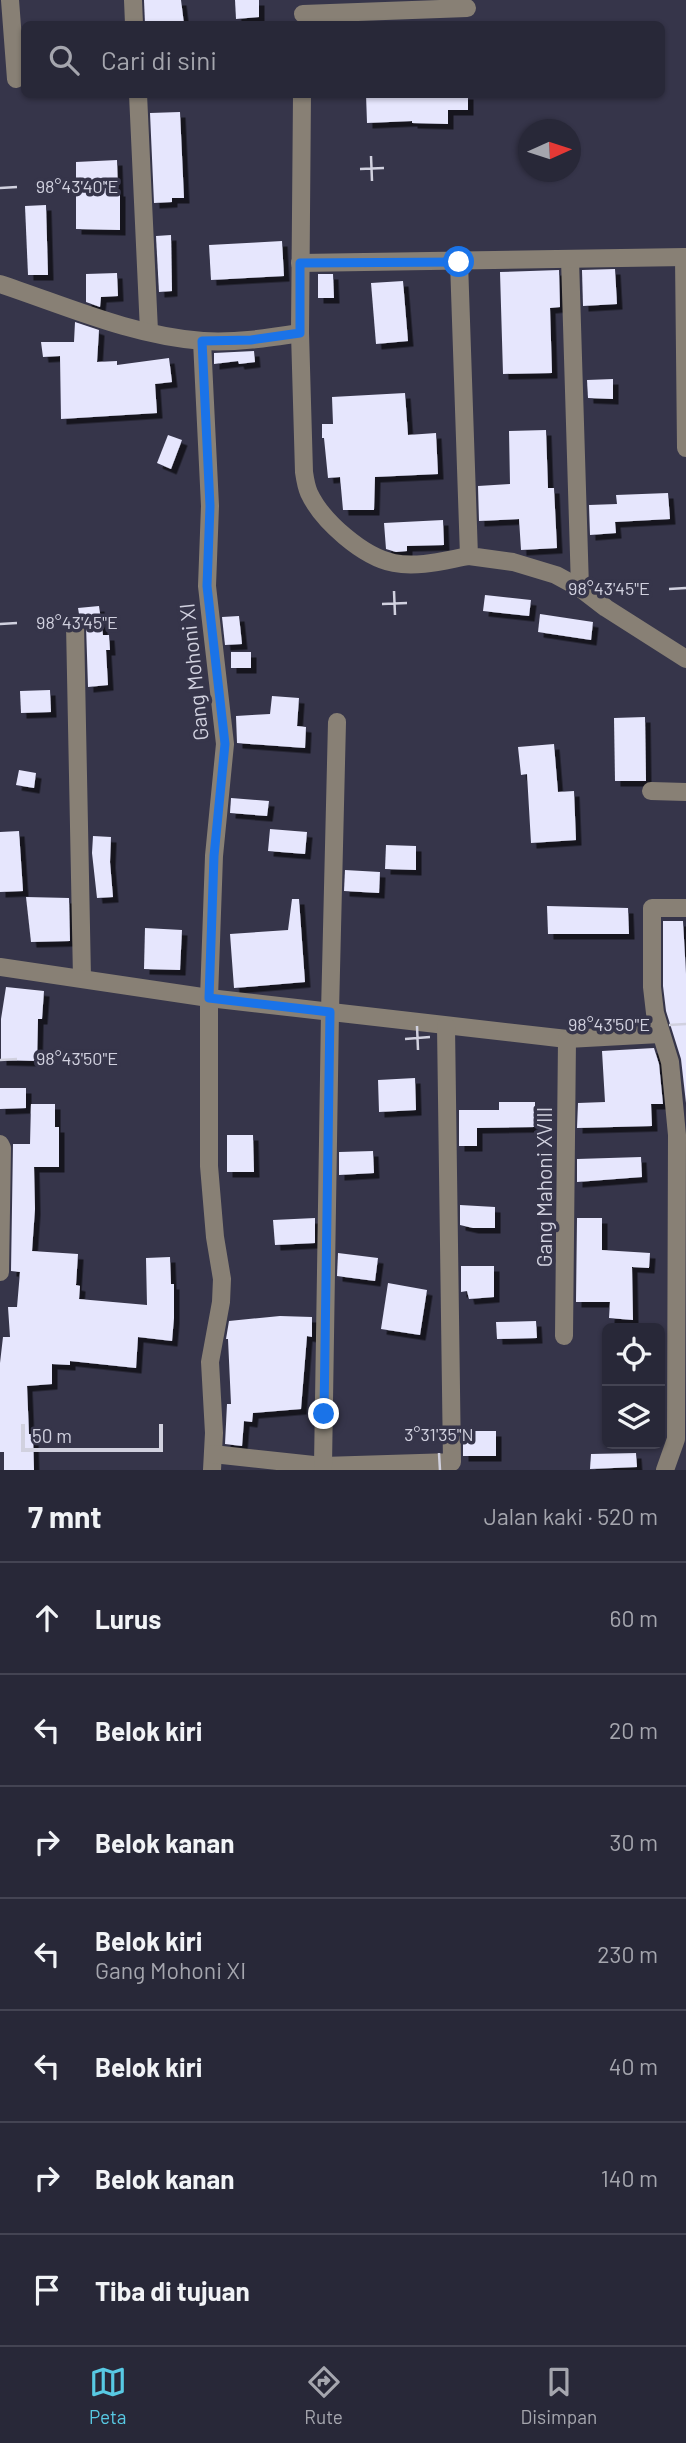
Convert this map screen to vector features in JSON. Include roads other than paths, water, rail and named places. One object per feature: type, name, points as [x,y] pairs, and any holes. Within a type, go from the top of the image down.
[{"type":"street","points":[[10,0],[16,79]]},
{"type":"street","points":[[133,0],[134,21]]},
{"type":"street","points":[[303,13],[467,8]]},
{"type":"street","points":[[138,98],[149,331]]},
{"type":"street","points":[[302,98],[300,333],[304,472],[308,491],[319,510],[351,541],[377,558],[396,564],[423,564],[469,556],[538,568],[580,588],[637,629],[686,659]]},
{"type":"street","points":[[300,263],[685,257],[686,448]]},
{"type":"street","points":[[570,259],[580,588]]},
{"type":"street","points":[[459,262],[469,556]]},
{"type":"street","points":[[0,284],[85,314],[149,331],[202,341],[251,340],[300,333]]},
{"type":"street","name":"Gang Mohoni XI","points":[[202,341],[210,506],[207,586],[225,744],[214,856],[209,998],[209,1166],[215,1237],[222,1279],[221,1303],[210,1362],[213,1462]]},
{"type":"street","points":[[75,624],[82,978]]},
{"type":"street","points":[[323,1466],[337,722]]},
{"type":"street","points":[[651,791],[686,792]]},
{"type":"street","points":[[664,1470],[680,1447],[681,1134],[670,1062],[660,1034],[652,987],[652,908],[686,908]]},
{"type":"street","points":[[0,967],[209,998],[567,1039],[660,1034]]},
{"type":"street","points":[[213,1462],[323,1466],[452,1462],[446,1026]]},
{"type":"street","name":"Gang Mahoni XVIII","points":[[564,1336],[567,1039]]},
{"type":"street","points":[[0,1144],[0,1272]]}]
